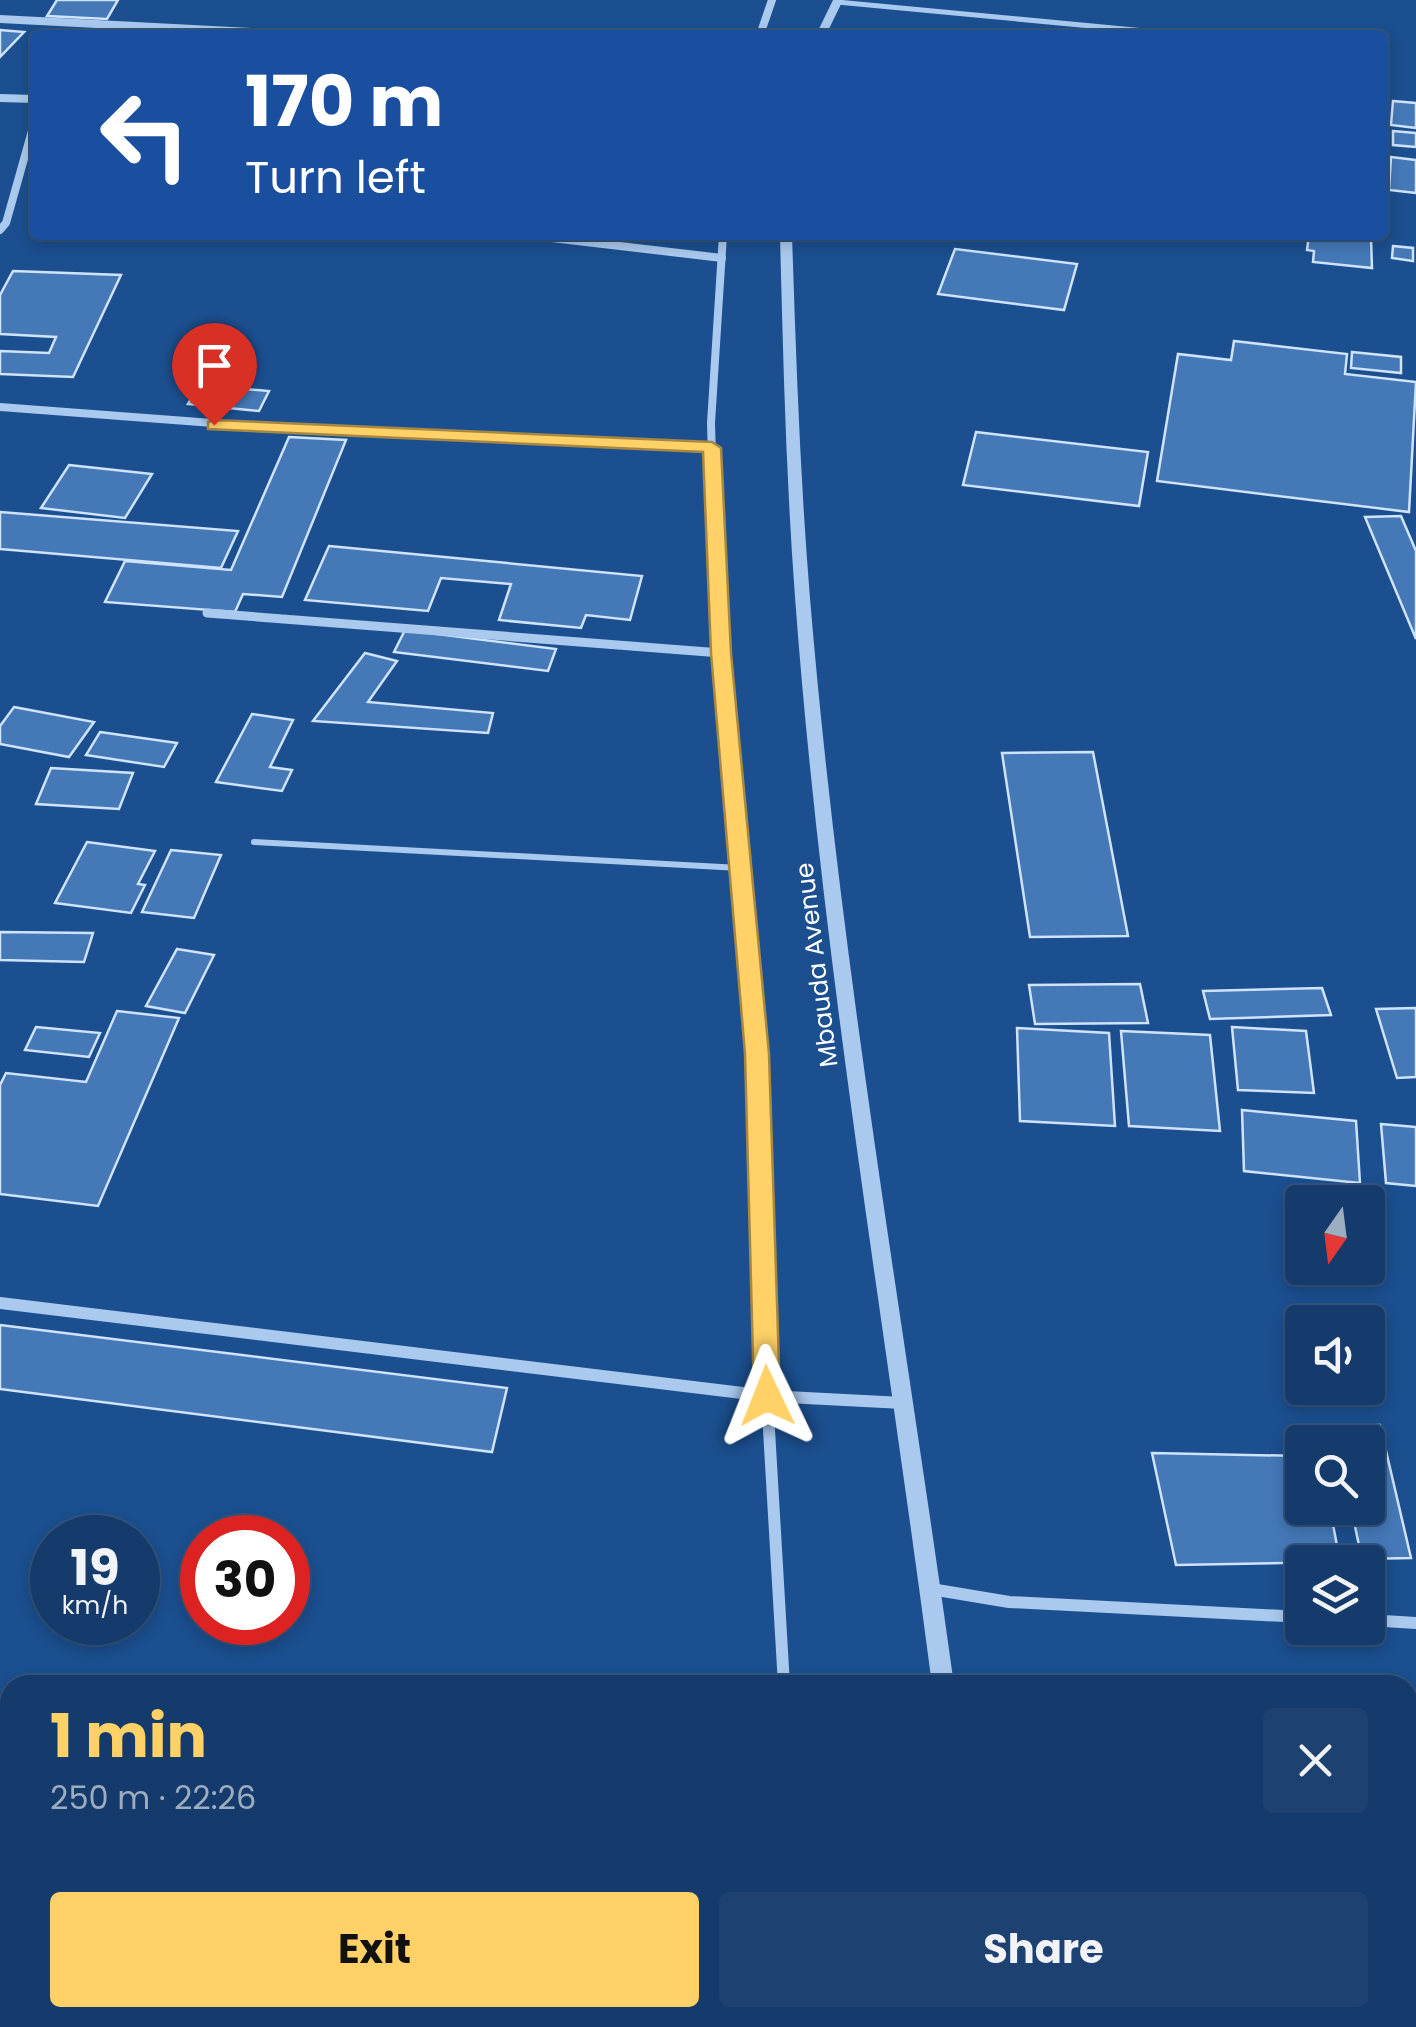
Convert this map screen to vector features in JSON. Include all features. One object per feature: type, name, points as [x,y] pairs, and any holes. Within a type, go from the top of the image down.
[{"type":"street","points":[[761,30],[770,1]]},
{"type":"street","points":[[824,30],[838,1]]},
{"type":"street","points":[[0,19],[170,30]]},
{"type":"street","points":[[0,98],[30,99]]},
{"type":"street","points":[[0,230],[6,223],[30,138]]},
{"type":"street","points":[[569,240],[722,258]]},
{"type":"street","points":[[722,240],[712,448],[721,653],[757,1054],[767,1396],[783,1675]]},
{"type":"street","name":"Mbauda Avenue","points":[[786,240],[799,536],[845,1001],[942,1675]]},
{"type":"street","points":[[0,406],[292,430],[409,432],[712,448]]},
{"type":"street","points":[[207,613],[721,653]]},
{"type":"street","points":[[0,1303],[767,1396],[905,1403]]},
{"type":"street","points":[[931,1590],[1009,1602],[1285,1616]]},
{"type":"street","points":[[1385,1621],[1416,1622]]},
{"type":"lane","points":[[838,1],[1136,30]]},
{"type":"lane","points":[[254,842],[740,868]]},
{"type":"building","points":[[57,0],[118,0],[107,19],[47,16]]},
{"type":"building","points":[[0,30],[24,32],[0,57]]},
{"type":"building","points":[[1393,101],[1416,103],[1416,128],[1391,125]]},
{"type":"building","points":[[1393,131],[1416,133],[1416,147],[1393,145]]},
{"type":"building","points":[[1391,157],[1416,160],[1416,193],[1389,190]]},
{"type":"building","points":[[1308,240],[1371,240],[1372,268],[1313,262],[1314,251],[1307,250]]},
{"type":"building","points":[[1393,246],[1413,248],[1413,261],[1392,258]]},
{"type":"building","points":[[955,249],[1077,264],[1064,310],[938,294]]},
{"type":"building","points":[[13,271],[121,275],[73,377],[0,374],[0,351],[49,353],[56,337],[0,334],[0,295]]},
{"type":"building","points":[[1234,341],[1347,354],[1345,374],[1416,382],[1409,512],[1157,481],[1178,354],[1231,360]]},
{"type":"building","points":[[1352,352],[1401,357],[1401,373],[1351,368]]},
{"type":"building","points":[[199,385],[269,391],[259,411],[188,404]]},
{"type":"building","points":[[976,432],[1148,452],[1139,506],[963,485]]},
{"type":"building","points":[[289,437],[346,440],[282,597],[243,594],[235,612],[105,602],[125,561],[231,570]]},
{"type":"building","points":[[69,465],[152,474],[125,518],[41,508]]},
{"type":"building","points":[[0,512],[238,531],[221,568],[0,549]]},
{"type":"building","points":[[1401,516],[1416,551],[1416,639],[1365,517]]},
{"type":"building","points":[[329,546],[642,576],[630,620],[586,615],[581,628],[499,620],[511,584],[441,578],[428,611],[305,600]]},
{"type":"building","points":[[405,630],[556,649],[548,671],[394,652]]},
{"type":"building","points":[[365,653],[397,661],[368,702],[493,713],[488,733],[313,721]]},
{"type":"building","points":[[14,707],[94,722],[69,757],[0,744],[0,726]]},
{"type":"building","points":[[252,714],[293,720],[270,767],[292,770],[282,791],[216,782]]},
{"type":"building","points":[[100,732],[177,743],[164,767],[86,755]]},
{"type":"building","points":[[1093,752],[1128,936],[1030,937],[1002,753]]},
{"type":"building","points":[[51,768],[133,773],[119,809],[36,804]]},
{"type":"building","points":[[87,842],[155,851],[138,884],[145,885],[131,913],[55,903]]},
{"type":"building","points":[[171,850],[221,855],[194,918],[142,912]]},
{"type":"building","points":[[0,932],[93,933],[84,962],[0,960]]},
{"type":"building","points":[[177,949],[214,955],[185,1013],[146,1006]]},
{"type":"building","points":[[1140,984],[1148,1023],[1035,1024],[1029,985]]},
{"type":"building","points":[[1322,988],[1331,1015],[1210,1019],[1203,991]]},
{"type":"building","points":[[1416,1008],[1416,1077],[1397,1078],[1376,1009]]},
{"type":"building","points":[[117,1011],[179,1018],[98,1206],[0,1194],[0,1085],[6,1073],[86,1082]]},
{"type":"building","points":[[36,1027],[100,1033],[89,1057],[25,1050]]},
{"type":"building","points":[[1232,1027],[1306,1031],[1314,1093],[1238,1090]]},
{"type":"building","points":[[1017,1028],[1109,1033],[1115,1126],[1020,1121]]},
{"type":"building","points":[[1121,1031],[1210,1035],[1220,1131],[1129,1126]]},
{"type":"building","points":[[1242,1110],[1356,1121],[1360,1183],[1244,1171]]},
{"type":"building","points":[[1381,1124],[1416,1127],[1416,1186],[1386,1183]]},
{"type":"building","points":[[0,1325],[507,1388],[492,1452],[0,1389]]},
{"type":"building","points":[[1385,1446],[1411,1558],[1385,1559],[1385,1545],[1359,1545],[1355,1525],[1385,1525]]},
{"type":"building","points":[[1152,1453],[1285,1456],[1285,1525],[1333,1525],[1337,1545],[1285,1545],[1285,1563],[1176,1565]]},
{"type":"route","points":[[214,425],[712,448],[721,653],[757,1054],[767,1396]]}]
